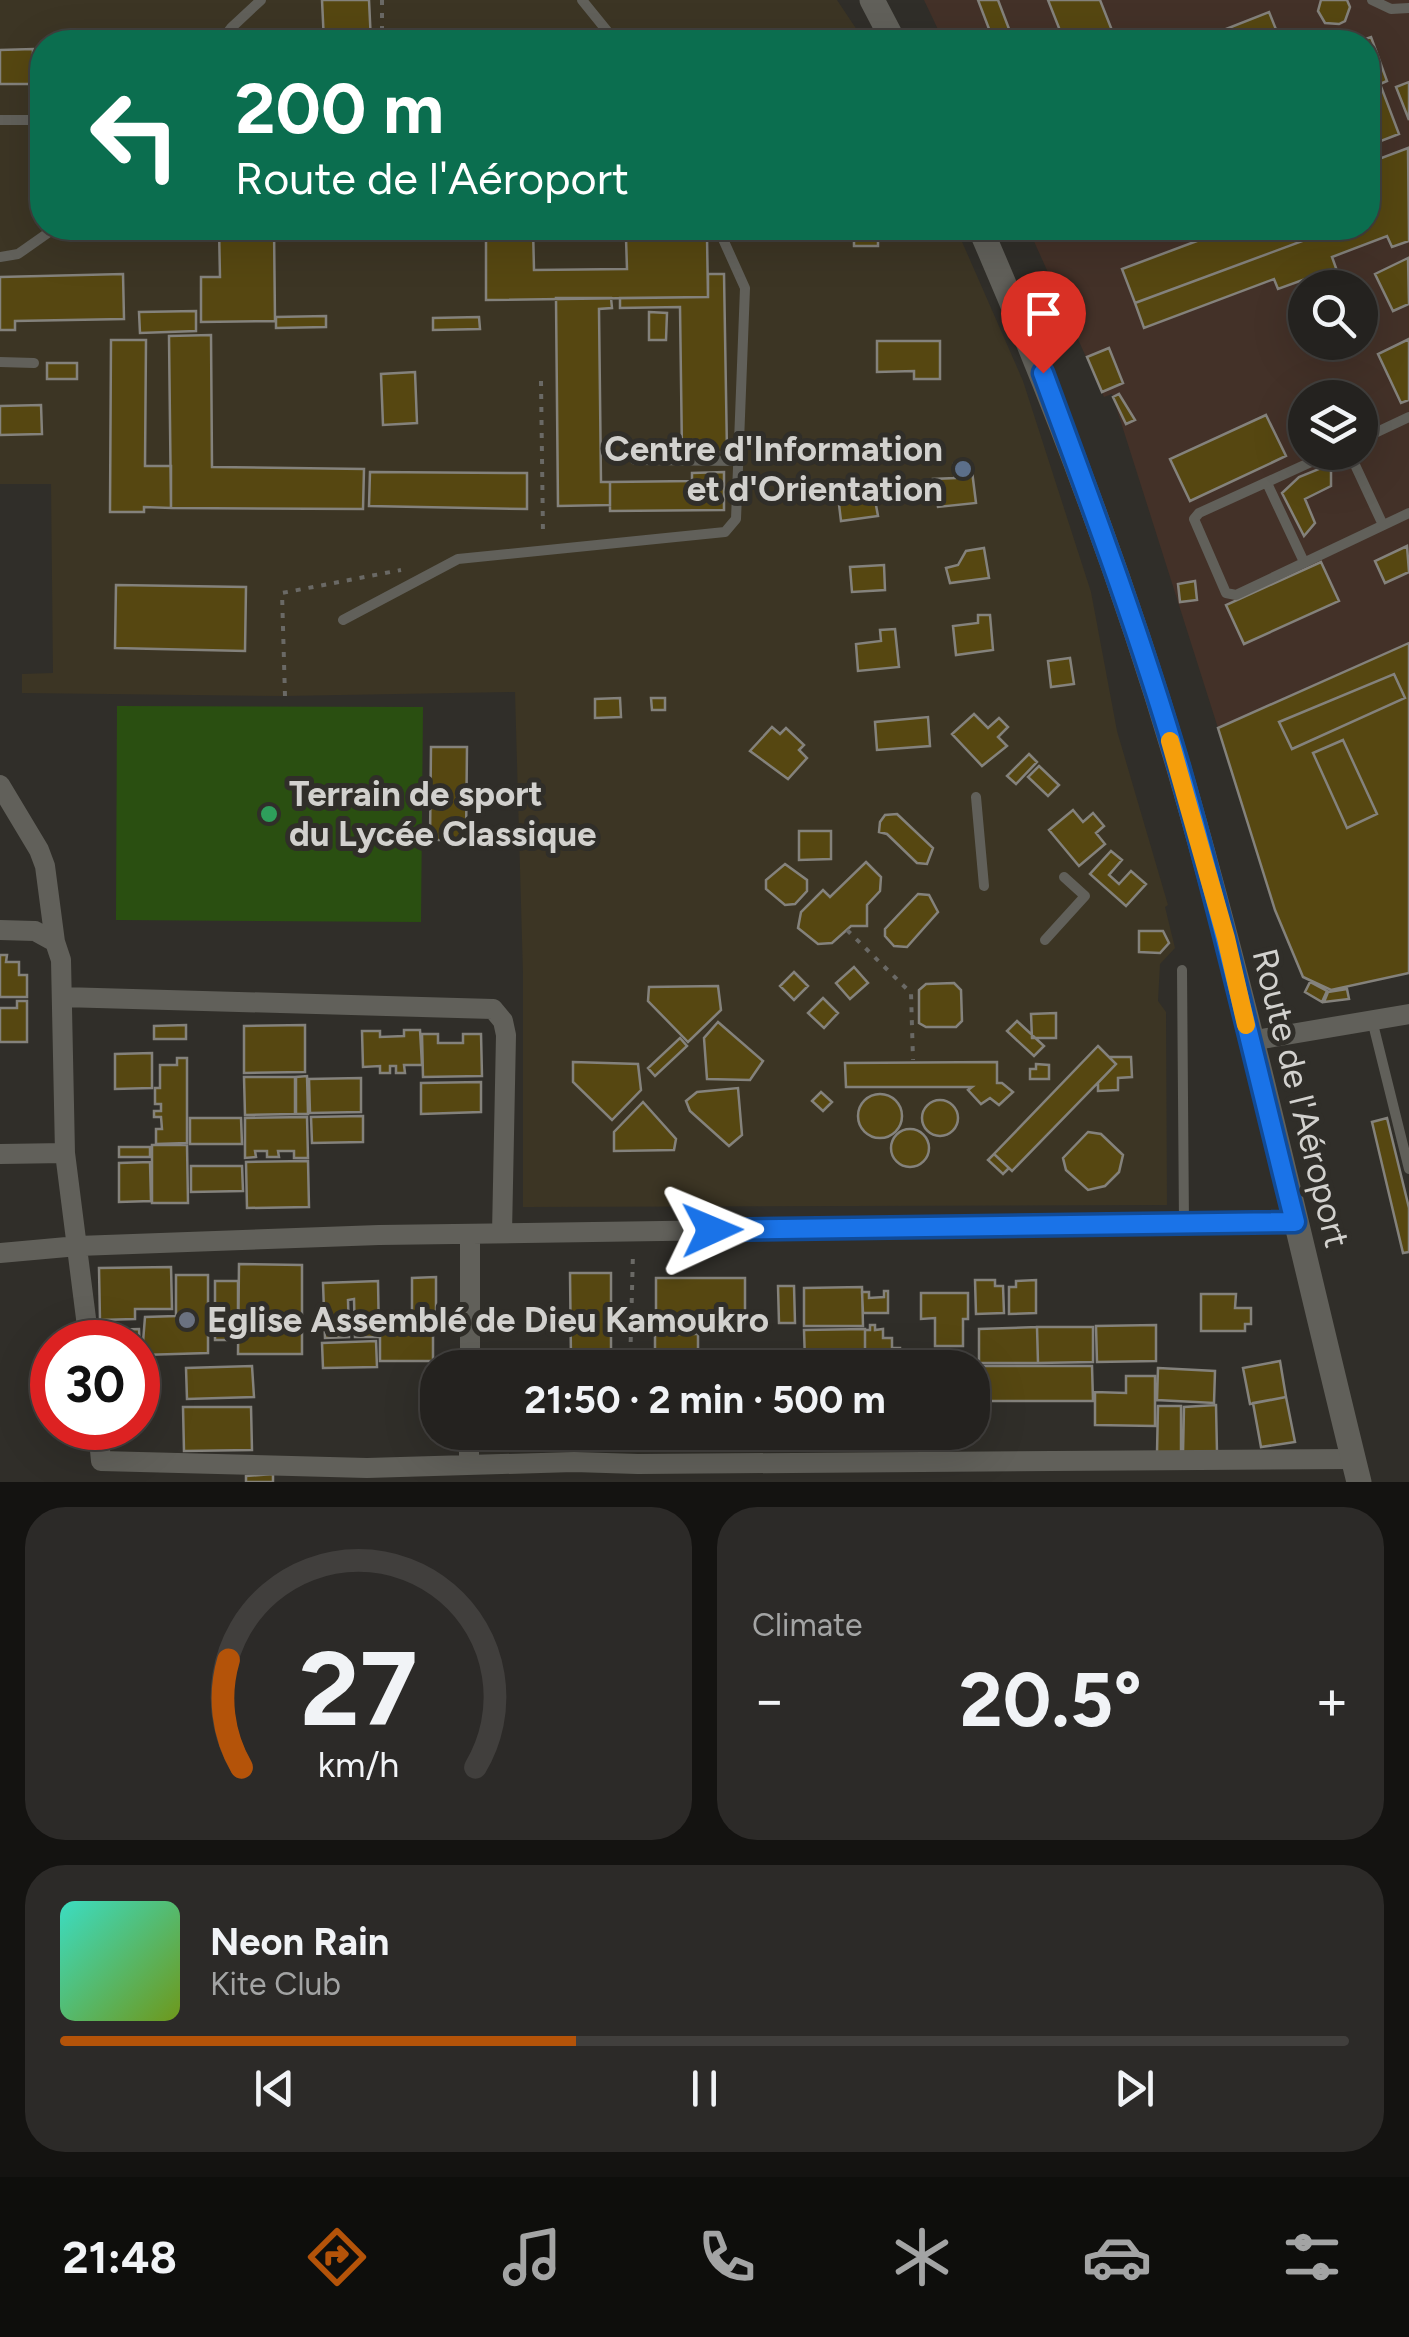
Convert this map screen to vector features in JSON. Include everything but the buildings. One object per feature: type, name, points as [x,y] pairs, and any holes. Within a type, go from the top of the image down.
[{"type":"main road","points":[[872,0],[888,30]]},
{"type":"main road","name":"Route de l'Aéroport","points":[[985,240],[1043,373],[1114,568],[1177,762],[1226,938],[1356,1471]]},
{"type":"street","points":[[0,785],[40,850],[61,960],[65,1153],[86,1320]]},
{"type":"street","points":[[0,930],[35,931],[55,942]]},
{"type":"street","points":[[62,997],[493,1008],[503,1021],[506,1035],[502,1233]]},
{"type":"street","points":[[1250,1041],[1409,1014]]},
{"type":"street","points":[[0,1154],[65,1153]]},
{"type":"street","points":[[0,1253],[78,1246],[502,1233],[1295,1222]]},
{"type":"street","points":[[470,1234],[470,1350]]},
{"type":"street","points":[[100,1450],[101,1461],[367,1468],[469,1464],[1356,1471]]},
{"type":"street","points":[[469,1450],[469,1464]]},
{"type":"lane","points":[[229,30],[261,0]]},
{"type":"lane","points":[[582,0],[606,30]]},
{"type":"lane","points":[[1372,0],[1391,9],[1409,8]]},
{"type":"lane","points":[[0,120],[30,120]]},
{"type":"lane","points":[[0,257],[18,254],[38,240]]},
{"type":"lane","points":[[342,620],[458,560],[725,532],[736,519],[745,288],[723,240]]},
{"type":"lane","points":[[0,362],[34,363]]},
{"type":"lane","points":[[1378,432],[1409,418]]},
{"type":"lane","points":[[635,460],[738,461]]},
{"type":"lane","points":[[1295,470],[1194,519],[1226,593],[1236,595],[1409,513]]},
{"type":"lane","points":[[1357,470],[1383,525]]},
{"type":"lane","points":[[1267,483],[1304,562]]},
{"type":"lane","points":[[976,797],[984,886]]},
{"type":"lane","points":[[1045,940],[1085,896],[1064,877]]},
{"type":"lane","points":[[1182,970],[1184,1224]]},
{"type":"lane","points":[[1372,1020],[1409,1169]]},
{"type":"path","points":[[382,0],[382,30]]},
{"type":"path","points":[[541,381],[543,549]]},
{"type":"path","points":[[284,696],[282,593],[400,571]]},
{"type":"path","points":[[847,930],[911,993],[912,1060]]},
{"type":"path","points":[[630,1350],[633,1232]]},
{"type":"shaded area","points":[[0,0],[837,0],[857,30],[30,30],[30,240],[961,240],[1023,381],[1091,592],[1117,731],[1168,905],[1165,907],[1175,948],[1160,964],[1158,1001],[1166,1012],[1167,1205],[523,1207],[523,974],[515,692],[284,696],[22,693],[22,674],[53,673],[51,484],[0,484]]},
{"type":"shaded area","points":[[924,0],[1409,0],[1409,643],[1218,728],[1112,394],[1104,397],[1033,240],[1380,240],[1380,30],[938,30]]},
{"type":"green space","name":"Terrain de sport du Lycée Classique","points":[[117,706],[423,707],[421,922],[116,920]]},
{"type":"slow traffic","points":[[1170,741],[1226,938],[1246,1025]]},
{"type":"place","name":"Centre d'Information et d'Orientation","points":[[963,469]]},
{"type":"place","name":"Terrain de sport du Lycée Classique","points":[[269,814]]},
{"type":"place","name":"Eglise Assemblé de Dieu Kamoukro","points":[[187,1320]]},
{"type":"route","points":[[712,1230],[1295,1222],[1226,938],[1177,762],[1109,554],[1043,373]]}]
